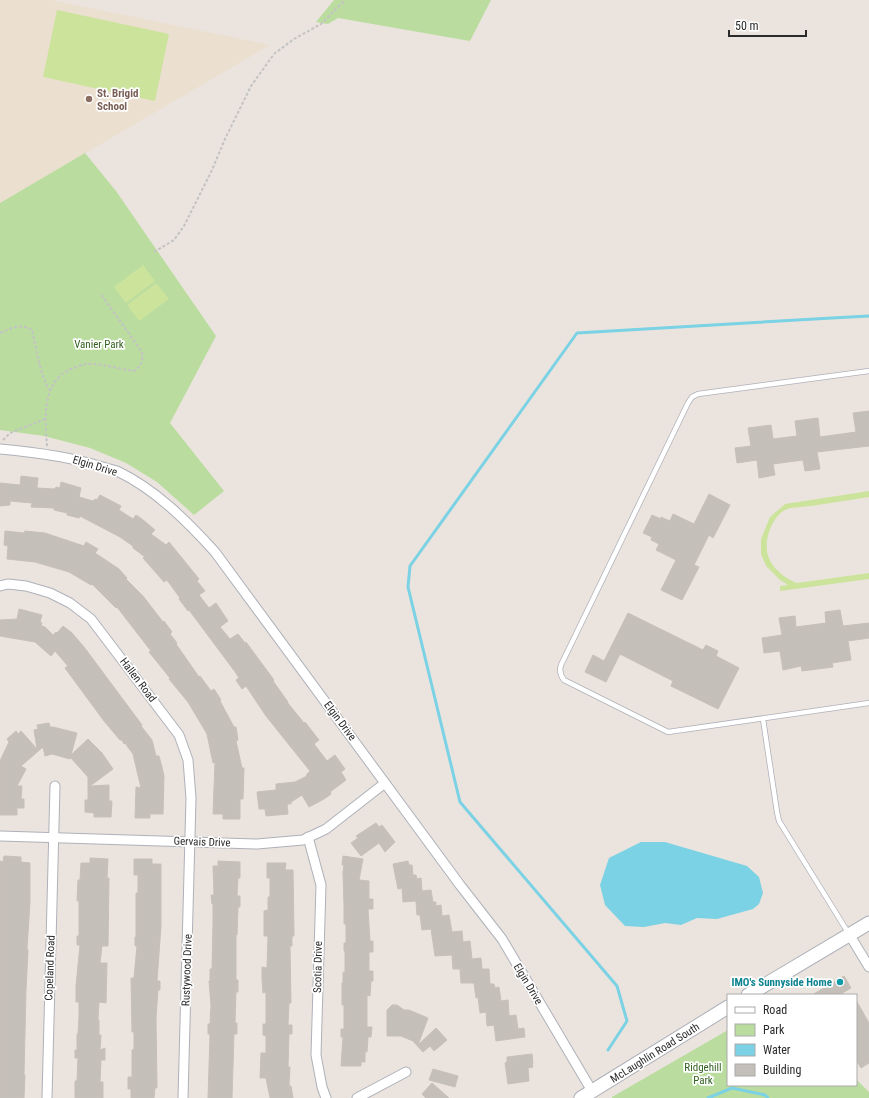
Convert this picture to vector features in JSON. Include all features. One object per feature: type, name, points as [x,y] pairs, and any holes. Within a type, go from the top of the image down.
[{"type":"main road","points":[[750,994],[869,923]]},
{"type":"main road","name":"McLaughlin Road South","points":[[590,1096],[727,1008]]},
{"type":"street","name":"Elgin Drive","points":[[0,449],[48,454],[81,460],[116,471],[155,494],[194,530],[219,559],[460,885],[502,939],[590,1096]]},
{"type":"street","name":"Hallen Road","points":[[0,586],[8,584],[26,586],[50,592],[70,602],[91,619],[179,735],[188,760],[191,798],[190,842]]},
{"type":"street","name":"Gervais Drive","points":[[0,836],[257,844],[303,840],[326,829],[385,783]]},
{"type":"street","name":"Copeland Road","points":[[47,1098],[55,786]]},
{"type":"street","name":"Scotia Drive","points":[[308,837],[321,885],[316,1054],[322,1087],[326,1098]]},
{"type":"street","name":"Rustywood Drive","points":[[183,1098],[190,842]]},
{"type":"street","points":[[849,934],[869,968]]},
{"type":"street","points":[[357,1098],[406,1072]]},
{"type":"lane","points":[[869,371],[698,394],[692,397],[688,402],[561,665],[560,670],[561,676],[564,680],[668,732],[869,703]]},
{"type":"lane","points":[[763,719],[776,812],[779,821],[849,934]]},
{"type":"path","points":[[154,252],[174,240],[184,226],[212,170],[224,139],[251,86],[274,54],[294,39],[321,24],[345,0]]},
{"type":"path","points":[[48,454],[45,419],[49,390],[64,372],[85,364],[109,366],[134,371],[143,361],[142,352],[100,293]]},
{"type":"path","points":[[0,333],[16,326],[26,326],[32,330],[37,360],[43,379],[49,390]]},
{"type":"path","points":[[0,444],[10,433],[45,419]]},
{"type":"shaded area","name":"St. Brigid School","points":[[0,0],[51,0],[270,45],[0,203]]},
{"type":"green space","points":[[334,0],[491,0],[470,41],[338,18],[328,24],[316,22]]},
{"type":"green space","points":[[57,10],[169,34],[155,101],[43,77]]},
{"type":"green space","name":"Vanier Park","points":[[85,153],[116,191],[216,336],[170,423],[224,491],[194,515],[157,482],[126,463],[90,448],[44,436],[0,430],[0,203]]},
{"type":"green space","points":[[143,265],[155,281],[126,303],[114,287]]},
{"type":"green space","points":[[156,283],[169,299],[139,321],[127,305]]},
{"type":"green space","points":[[869,491],[869,497],[787,509],[778,516],[771,527],[767,539],[767,551],[771,562],[778,571],[782,575],[797,583],[869,573],[869,579],[780,591],[780,586],[788,585],[780,580],[766,566],[761,554],[761,539],[770,517],[785,504]]},
{"type":"green space","name":"Ridgehill Park","points":[[727,1031],[727,1086],[857,1086],[857,1080],[869,1092],[869,1098],[612,1097]]},
{"type":"water","points":[[641,842],[665,842],[747,866],[759,877],[763,893],[759,904],[753,909],[717,919],[697,918],[681,925],[665,923],[644,927],[625,926],[605,905],[600,885],[609,858]]},
{"type":"building","points":[[869,411],[869,446],[817,452],[820,469],[805,471],[803,460],[773,464],[775,475],[759,478],[757,460],[737,463],[735,448],[751,446],[748,428],[771,425],[773,439],[797,436],[795,421],[818,418],[820,437],[856,432],[853,413]]},
{"type":"building","points":[[21,476],[38,478],[37,488],[60,488],[61,482],[81,488],[79,497],[93,501],[95,499],[97,500],[100,495],[121,506],[119,510],[133,519],[136,515],[142,519],[155,530],[151,534],[166,545],[169,542],[199,579],[197,581],[205,591],[199,595],[209,608],[216,603],[228,621],[220,627],[230,639],[238,634],[245,643],[246,642],[274,680],[273,681],[287,702],[319,740],[314,744],[327,761],[335,755],[345,769],[341,772],[346,780],[330,792],[331,794],[309,807],[302,795],[291,802],[291,804],[287,804],[288,814],[266,816],[265,809],[259,809],[257,792],[276,790],[276,784],[295,782],[307,776],[306,775],[310,771],[266,716],[246,686],[242,689],[236,680],[239,678],[236,673],[189,610],[188,611],[179,599],[180,598],[167,580],[164,582],[143,558],[145,557],[133,548],[133,546],[120,537],[80,516],[79,518],[67,515],[67,513],[54,510],[54,508],[31,507],[32,503],[10,501],[10,505],[0,506],[0,483],[20,485]]},
{"type":"building","points":[[709,494],[730,505],[713,538],[709,535],[694,565],[699,567],[682,600],[661,590],[676,560],[656,550],[659,544],[651,540],[652,537],[643,533],[652,515],[670,521],[673,514],[694,524]]},
{"type":"building","points":[[5,531],[45,533],[84,546],[86,542],[98,549],[95,553],[119,569],[127,578],[126,579],[143,596],[163,622],[164,621],[172,632],[170,634],[177,643],[176,644],[199,677],[200,676],[211,691],[214,689],[234,727],[236,727],[238,740],[236,741],[242,768],[244,768],[243,799],[240,799],[240,819],[223,819],[223,814],[213,814],[215,762],[213,763],[207,734],[188,702],[169,679],[170,678],[149,652],[151,651],[117,607],[116,608],[92,584],[91,585],[69,572],[35,562],[7,559],[8,546],[4,545]]},
{"type":"building","points":[[19,609],[42,615],[40,622],[42,623],[41,626],[45,627],[53,635],[63,626],[72,633],[142,725],[141,726],[152,740],[156,756],[159,756],[162,767],[164,776],[163,814],[150,814],[150,818],[135,818],[136,787],[141,788],[133,754],[125,743],[124,744],[122,740],[120,740],[104,721],[65,668],[68,666],[55,651],[51,656],[35,642],[0,636],[0,620],[17,619]]},
{"type":"building","points":[[840,610],[843,626],[869,623],[869,638],[848,641],[851,660],[832,663],[833,667],[802,671],[801,666],[783,670],[780,651],[764,653],[762,638],[782,635],[779,618],[795,616],[796,627],[826,623],[825,612]]},
{"type":"building","points":[[628,613],[703,650],[706,645],[718,651],[716,656],[739,668],[718,709],[671,686],[673,681],[620,654],[606,682],[585,672],[593,655],[604,661]]},
{"type":"building","points":[[49,723],[50,727],[77,733],[71,755],[88,739],[102,753],[113,769],[90,786],[109,785],[109,801],[112,801],[111,817],[94,817],[94,813],[85,812],[85,800],[88,800],[88,777],[70,757],[70,759],[52,754],[45,756],[43,747],[21,766],[26,769],[17,786],[22,786],[21,799],[24,799],[24,808],[17,808],[17,815],[0,815],[0,761],[9,742],[7,739],[16,731],[18,734],[21,731],[37,749],[34,730],[38,729],[37,725]]},
{"type":"building","points":[[376,823],[379,827],[382,825],[395,842],[385,852],[379,843],[361,856],[351,843],[358,838],[356,836]]},
{"type":"building","points":[[4,856],[21,857],[21,862],[30,863],[24,1098],[0,1098],[0,861],[3,862]]},
{"type":"building","points":[[343,856],[363,859],[359,880],[369,881],[369,899],[373,899],[373,909],[368,909],[370,941],[373,941],[373,952],[369,952],[369,971],[373,971],[373,981],[371,981],[370,996],[367,995],[367,1027],[372,1027],[371,1037],[368,1037],[367,1052],[365,1052],[365,1062],[361,1062],[361,1066],[341,1066],[343,1037],[341,1037],[341,1029],[344,1029],[342,983],[343,972],[345,973],[344,943],[346,943],[346,924],[344,924]]},
{"type":"building","points":[[90,858],[108,859],[108,946],[102,946],[100,963],[107,963],[106,1003],[99,1002],[98,1020],[99,1035],[101,1035],[100,1050],[105,1048],[105,1060],[101,1060],[100,1082],[103,1082],[103,1098],[75,1098],[75,1081],[77,1081],[78,1058],[75,1058],[75,1050],[77,1050],[79,1017],[79,1002],[76,1002],[76,986],[80,945],[77,945],[77,936],[79,936],[79,901],[77,901],[78,880],[80,880],[81,863],[90,863]]},
{"type":"building","points":[[134,859],[152,859],[152,864],[161,864],[161,926],[157,981],[160,981],[160,990],[158,990],[156,1018],[157,1088],[155,1088],[154,1098],[131,1098],[131,1089],[128,1089],[128,1077],[132,1077],[132,1050],[134,1049],[134,1032],[132,1032],[131,978],[134,978],[137,946],[135,946],[135,937],[138,875],[134,875]]},
{"type":"building","points":[[218,861],[240,862],[240,878],[238,878],[237,896],[240,896],[240,907],[238,907],[236,935],[236,980],[238,980],[238,992],[236,992],[235,1023],[237,1023],[237,1034],[234,1034],[232,1098],[208,1098],[210,1034],[208,1034],[208,1024],[210,1024],[211,1005],[209,981],[210,969],[212,969],[213,924],[213,904],[211,895],[214,895],[213,866],[218,866]]},
{"type":"building","points":[[408,861],[409,865],[412,865],[413,875],[416,875],[417,879],[421,878],[422,891],[431,890],[433,902],[436,902],[436,906],[441,905],[442,916],[449,915],[452,932],[462,931],[463,942],[470,941],[472,959],[481,958],[482,969],[489,969],[490,984],[494,984],[495,988],[499,987],[501,1001],[508,1000],[509,1016],[516,1015],[518,1029],[524,1028],[525,1037],[496,1041],[494,1025],[487,1026],[486,1012],[480,1013],[474,983],[461,983],[460,969],[453,969],[452,955],[435,956],[431,929],[422,930],[420,915],[417,915],[416,901],[403,902],[402,888],[398,889],[393,864]]},
{"type":"building","points":[[267,863],[286,863],[285,870],[293,870],[294,936],[292,936],[292,946],[290,946],[291,1003],[289,1003],[288,1025],[292,1025],[292,1034],[289,1034],[288,1067],[290,1067],[289,1086],[291,1086],[293,1098],[270,1098],[266,1078],[260,1078],[261,1053],[266,1053],[266,1036],[263,1035],[263,1024],[266,1024],[266,992],[263,993],[262,967],[267,968],[268,936],[264,936],[264,911],[268,910],[270,878],[267,878]]},
{"type":"building","name":"IMO's Sunnyside Home","points":[[844,976],[851,988],[841,994],[814,994]]},
{"type":"building","points":[[857,1002],[869,1023],[869,1063],[861,1068],[857,1062]]},
{"type":"building","points":[[392,1005],[397,1005],[404,1010],[409,1010],[428,1018],[418,1045],[436,1028],[447,1040],[434,1051],[430,1046],[423,1052],[413,1041],[401,1036],[387,1036],[387,1010]]},
{"type":"building","points":[[532,1054],[533,1067],[528,1068],[529,1081],[508,1084],[505,1063],[507,1062],[507,1057]]},
{"type":"building","points":[[433,1069],[458,1076],[455,1087],[429,1080]]},
{"type":"building","points":[[432,1083],[449,1098],[426,1098],[422,1094]]},
{"type":"waterway","points":[[608,1050],[627,1021],[617,986],[460,802],[408,587],[410,566],[577,333],[869,316]]},
{"type":"waterway","points":[[708,1098],[732,1088],[765,1095],[768,1098]]},
{"type":"place","name":"St. Brigid School","points":[[89,99]]},
{"type":"place","name":"IMO's Sunnyside Home","points":[[840,982]]}]
